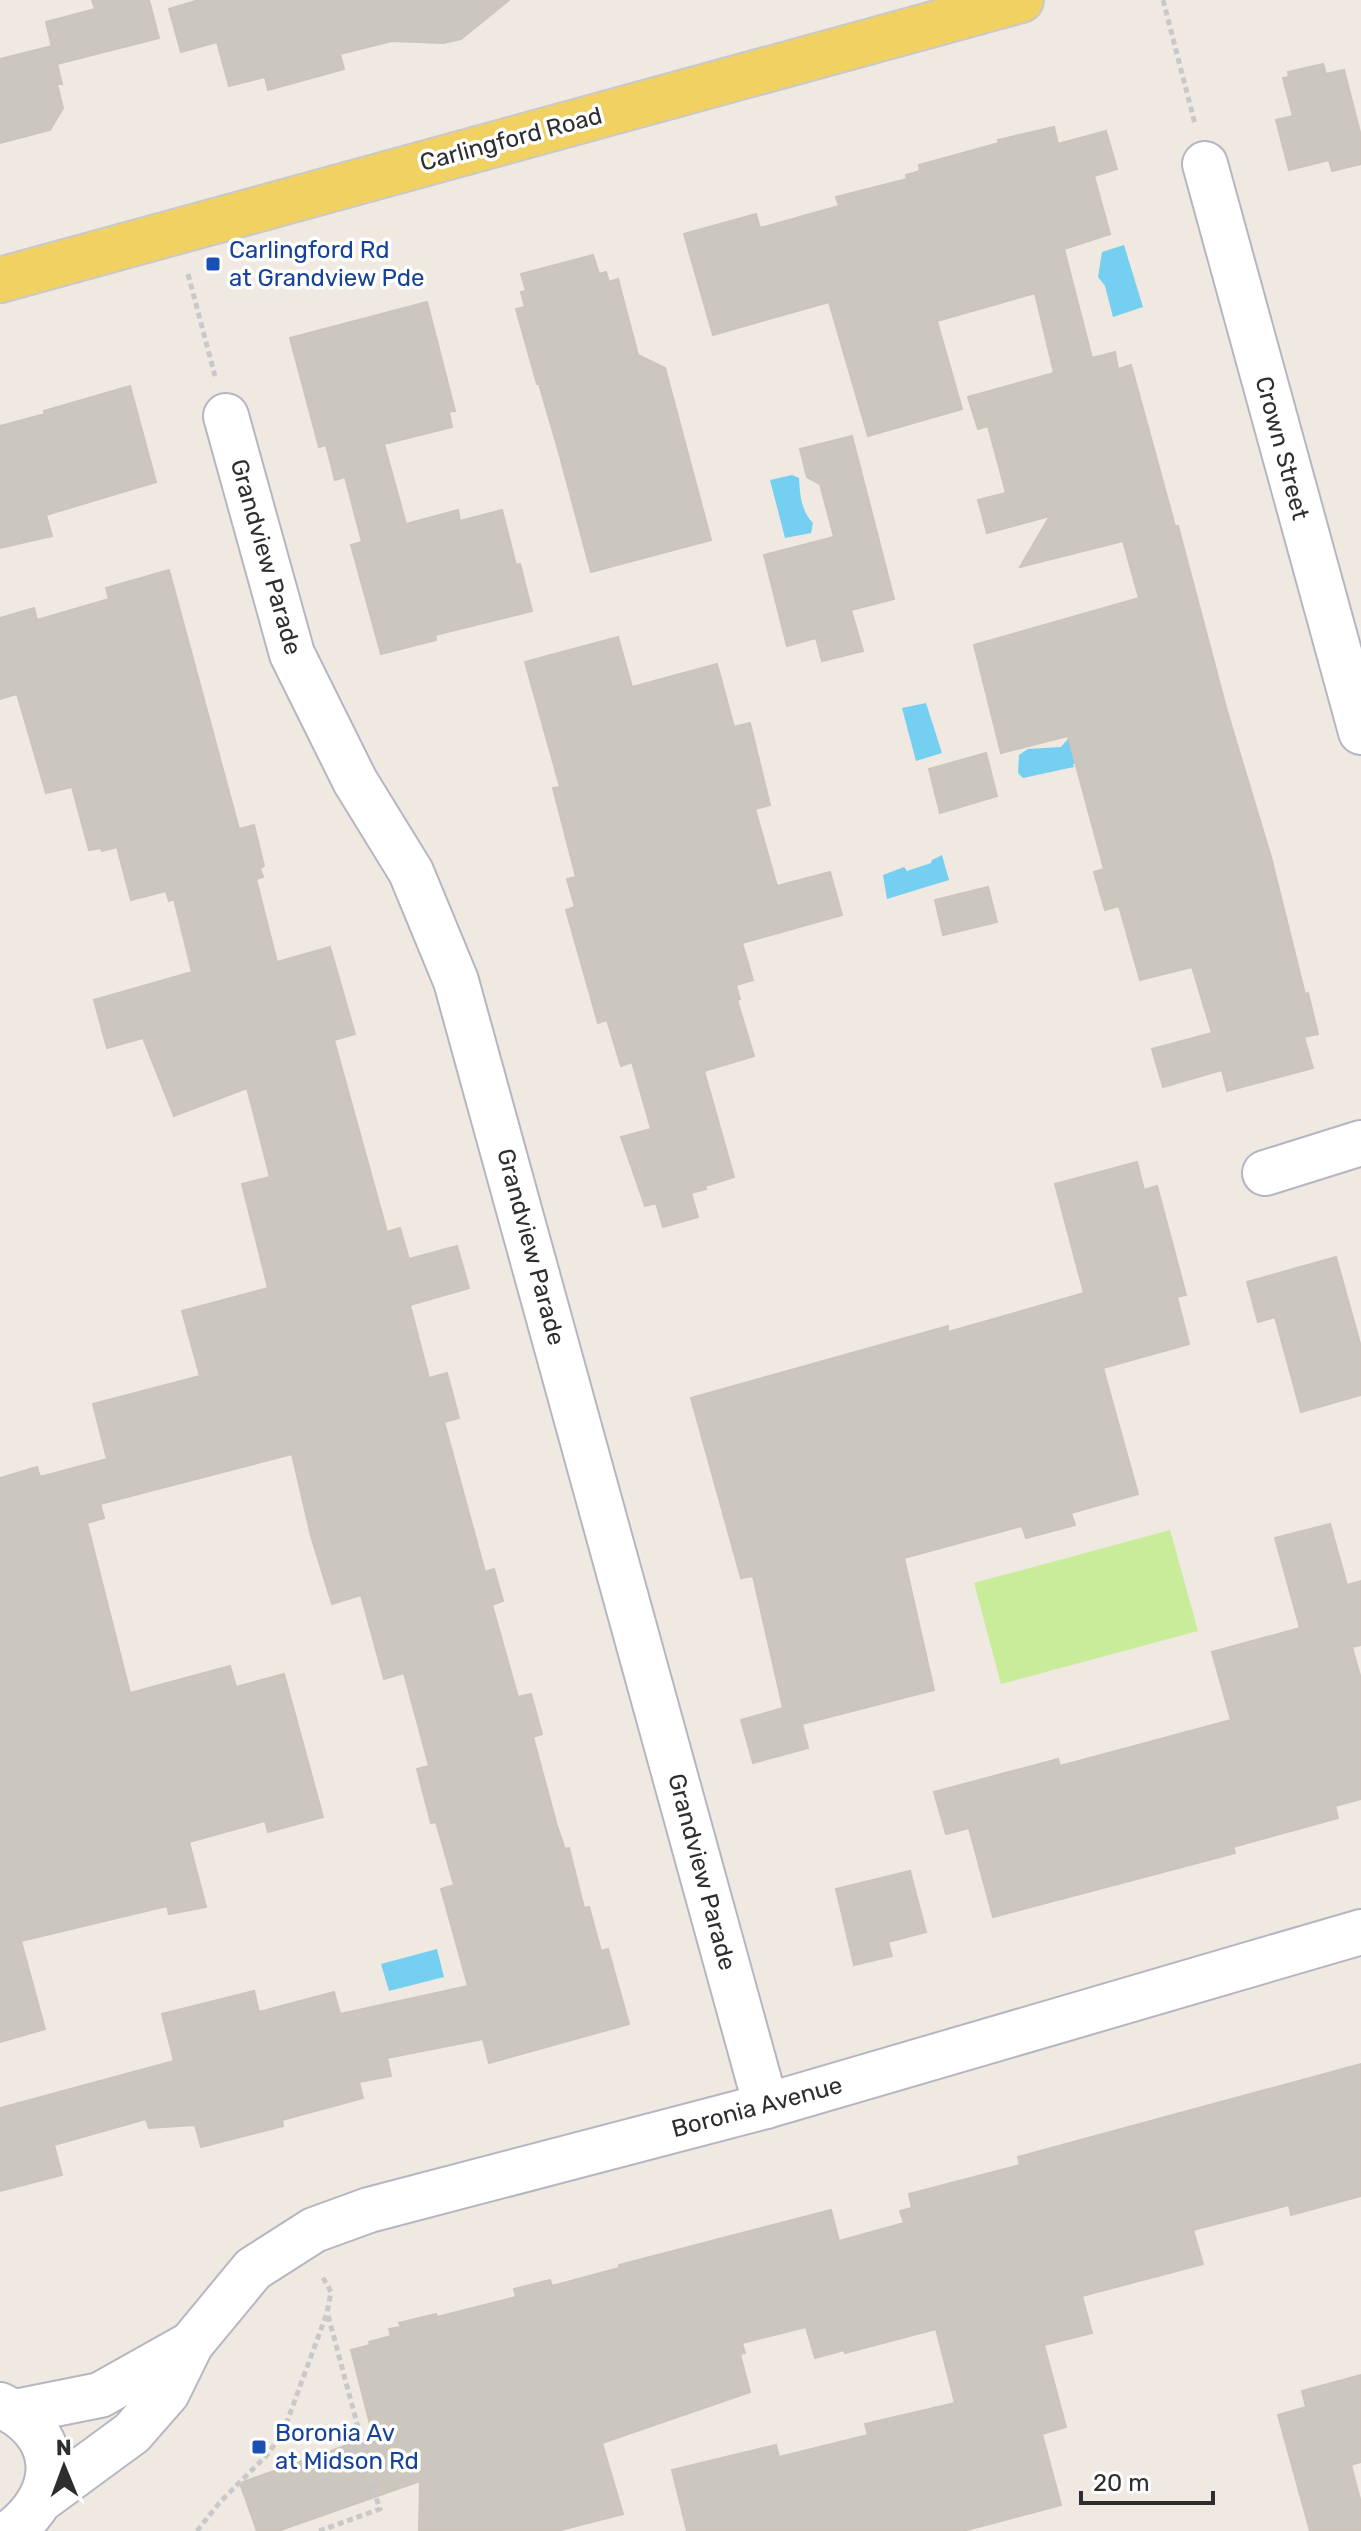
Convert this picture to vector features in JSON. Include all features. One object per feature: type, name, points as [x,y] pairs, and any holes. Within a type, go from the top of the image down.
[{"type":"main road","name":"Carlingford Road","points":[[0,280],[1021,0]]},
{"type":"street","name":"Crown Street","points":[[1205,164],[1361,732]]},
{"type":"street","name":"Grandview Parade","points":[[226,416],[292,654],[355,781],[411,872],[456,981],[766,2106]]},
{"type":"street","points":[[1265,1173],[1361,1143]]},
{"type":"street","name":"Boronia Avenue","points":[[12,2531],[29,2518],[42,2499],[132,2433],[167,2393],[191,2344],[253,2269],[314,2230],[369,2210],[766,2106],[1361,1932]]},
{"type":"street","name":"Boronia Avenue","points":[[8,2409],[100,2395],[191,2344]]},
{"type":"street","points":[[8,2409],[36,2429],[46,2449],[48,2476],[42,2499]]},
{"type":"path","points":[[1163,0],[1205,164]]},
{"type":"path","points":[[177,232],[226,416]]},
{"type":"path","points":[[197,2531],[220,2502],[269,2453],[285,2427],[327,2313],[331,2292],[301,2238]]},
{"type":"path","points":[[319,2531],[380,2509],[358,2445],[360,2435],[327,2313]]},
{"type":"green space","points":[[1170,1530],[1198,1631],[1001,1684],[974,1583]]},
{"type":"water","points":[[1124,245],[1143,307],[1113,317],[1105,286],[1098,277],[1102,252]]},
{"type":"water","points":[[792,475],[799,478],[804,508],[813,523],[811,533],[785,538],[770,480]]},
{"type":"water","points":[[926,703],[942,753],[916,761],[902,708]]},
{"type":"water","points":[[1068,739],[1079,739],[1083,762],[1073,764],[1074,767],[1023,778],[1018,773],[1019,755],[1028,749],[1061,747]]},
{"type":"water","points":[[942,855],[949,880],[887,899],[883,875],[904,867],[907,871],[931,863]]},
{"type":"water","points":[[437,1949],[444,1977],[389,1991],[381,1964]]},
{"type":"building","points":[[92,0],[149,0],[159,38],[57,64],[62,84],[57,84],[63,108],[50,130],[0,143],[0,59],[52,46],[46,22],[95,9]]},
{"type":"building","points":[[199,0],[509,0],[461,39],[443,43],[392,41],[340,54],[344,69],[268,90],[265,77],[229,86],[217,42],[181,52],[169,9]]},
{"type":"building","points":[[1323,64],[1326,74],[1344,70],[1361,136],[1361,164],[1332,171],[1329,160],[1289,170],[1276,120],[1293,116],[1283,78],[1289,77],[1288,72]]},
{"type":"building","points":[[1054,127],[1058,144],[1106,131],[1117,169],[1094,176],[1110,234],[1064,249],[1092,358],[1115,352],[1118,369],[1131,365],[1318,1034],[1304,1037],[1313,1068],[1227,1091],[1222,1070],[1163,1087],[1152,1049],[1212,1033],[1192,967],[1140,980],[1119,906],[1105,910],[1094,872],[1104,869],[1068,736],[1001,753],[974,645],[1139,598],[1123,541],[1020,567],[1050,516],[987,533],[978,500],[1006,493],[988,426],[978,429],[968,397],[1054,373],[1035,293],[937,321],[962,409],[868,436],[829,302],[713,335],[684,234],[756,214],[760,228],[839,206],[836,197],[907,179],[906,175],[920,171],[919,165],[999,143],[998,140]]},
{"type":"building","points":[[593,255],[599,274],[606,272],[609,282],[618,279],[638,355],[665,368],[711,540],[591,572],[516,309],[525,307],[521,292],[526,291],[521,274]]},
{"type":"building","points":[[427,302],[455,411],[449,412],[452,427],[384,444],[406,524],[458,510],[460,521],[502,510],[532,611],[435,635],[436,640],[381,654],[351,545],[362,542],[345,477],[335,480],[326,445],[319,447],[290,338]]},
{"type":"building","points":[[130,386],[156,482],[46,515],[52,536],[0,548],[0,426]]},
{"type":"building","points":[[852,436],[894,599],[851,610],[863,651],[822,661],[816,638],[787,646],[764,555],[834,537],[820,484],[807,477],[800,449]]},
{"type":"building","points":[[169,570],[239,829],[254,825],[264,866],[260,868],[263,877],[256,879],[277,962],[330,947],[355,1034],[334,1040],[387,1232],[400,1228],[409,1259],[457,1246],[469,1288],[410,1305],[429,1378],[447,1373],[459,1418],[444,1422],[485,1572],[494,1569],[503,1601],[492,1605],[518,1697],[531,1694],[542,1734],[533,1737],[557,1826],[565,1849],[569,1848],[584,1908],[589,1907],[601,1951],[608,1949],[629,2024],[489,2063],[483,2039],[387,2058],[391,2076],[359,2082],[363,2098],[282,2120],[283,2126],[201,2147],[195,2125],[149,2128],[146,2119],[54,2145],[62,2175],[0,2191],[0,2108],[174,2061],[162,2014],[254,1991],[259,2012],[334,1992],[340,2014],[468,1986],[441,1889],[454,1885],[436,1822],[431,1823],[417,1769],[429,1766],[404,1673],[384,1679],[361,1595],[332,1604],[311,1536],[292,1454],[100,1504],[104,1518],[87,1523],[130,1693],[230,1666],[236,1687],[284,1674],[323,1817],[268,1832],[265,1821],[189,1842],[206,1907],[169,1914],[167,1906],[21,1941],[45,2029],[0,2042],[0,1478],[37,1467],[40,1477],[107,1459],[93,1404],[200,1376],[182,1311],[268,1288],[242,1184],[270,1177],[247,1088],[174,1116],[143,1038],[107,1048],[94,1000],[192,972],[174,899],[169,901],[166,891],[131,900],[117,847],[89,850],[72,787],[46,793],[17,694],[0,699],[0,618],[34,608],[37,620],[109,599],[106,588]]},
{"type":"building","points":[[618,637],[632,687],[717,664],[734,727],[750,723],[770,805],[755,809],[777,886],[830,872],[842,915],[742,943],[753,980],[736,985],[740,999],[737,1000],[754,1056],[704,1071],[734,1177],[691,1193],[698,1217],[663,1227],[656,1203],[645,1206],[621,1137],[651,1129],[632,1062],[621,1066],[607,1020],[598,1023],[566,910],[575,907],[567,879],[576,877],[553,788],[560,787],[525,662]]},
{"type":"building","points":[[986,753],[997,796],[940,813],[929,769]]},
{"type":"building","points":[[988,887],[997,922],[943,935],[935,900]]},
{"type":"building","points":[[1137,1162],[1144,1190],[1157,1186],[1186,1295],[1177,1297],[1189,1344],[1103,1368],[1138,1494],[1071,1513],[1075,1525],[1026,1538],[1022,1526],[904,1558],[934,1690],[802,1724],[808,1748],[753,1763],[741,1720],[783,1708],[753,1576],[741,1578],[691,1398],[948,1326],[948,1332],[1084,1293],[1055,1184]]},
{"type":"building","points":[[1336,1257],[1361,1347],[1361,1395],[1301,1412],[1275,1317],[1258,1322],[1247,1282]]},
{"type":"building","points":[[1330,1524],[1347,1585],[1361,1581],[1361,1645],[1352,1647],[1361,1679],[1361,1799],[1335,1806],[1338,1818],[1233,1847],[1235,1853],[993,1917],[969,1828],[946,1834],[934,1792],[1058,1759],[1060,1766],[1231,1720],[1212,1652],[1300,1628],[1275,1538]]},
{"type":"building","points":[[910,1871],[926,1932],[888,1942],[892,1956],[854,1965],[836,1889]]},
{"type":"building","points":[[1361,2064],[1361,2196],[1291,2215],[1289,2205],[1193,2230],[1203,2264],[1082,2296],[1092,2333],[1044,2345],[1066,2427],[1042,2434],[1061,2505],[963,2531],[687,2531],[672,2470],[776,2445],[779,2457],[868,2435],[865,2424],[955,2403],[936,2329],[815,2358],[806,2327],[742,2343],[745,2353],[740,2354],[750,2392],[602,2443],[623,2514],[557,2531],[419,2531],[420,2481],[278,2531],[257,2531],[240,2483],[373,2436],[351,2350],[391,2336],[389,2329],[401,2327],[399,2323],[516,2297],[514,2289],[550,2280],[552,2286],[619,2268],[619,2265],[831,2210],[839,2241],[904,2223],[900,2211],[912,2208],[909,2194],[1020,2165],[1018,2157]]},
{"type":"building","points":[[1361,2375],[1361,2462],[1351,2465],[1361,2503],[1361,2531],[1310,2531],[1278,2415],[1306,2407],[1302,2391]]},
{"type":"place","name":"Carlingford Rd at Grandview Pde","points":[[213,264]]},
{"type":"place","name":"Boronia Av at Midson Rd","points":[[259,2447]]}]
